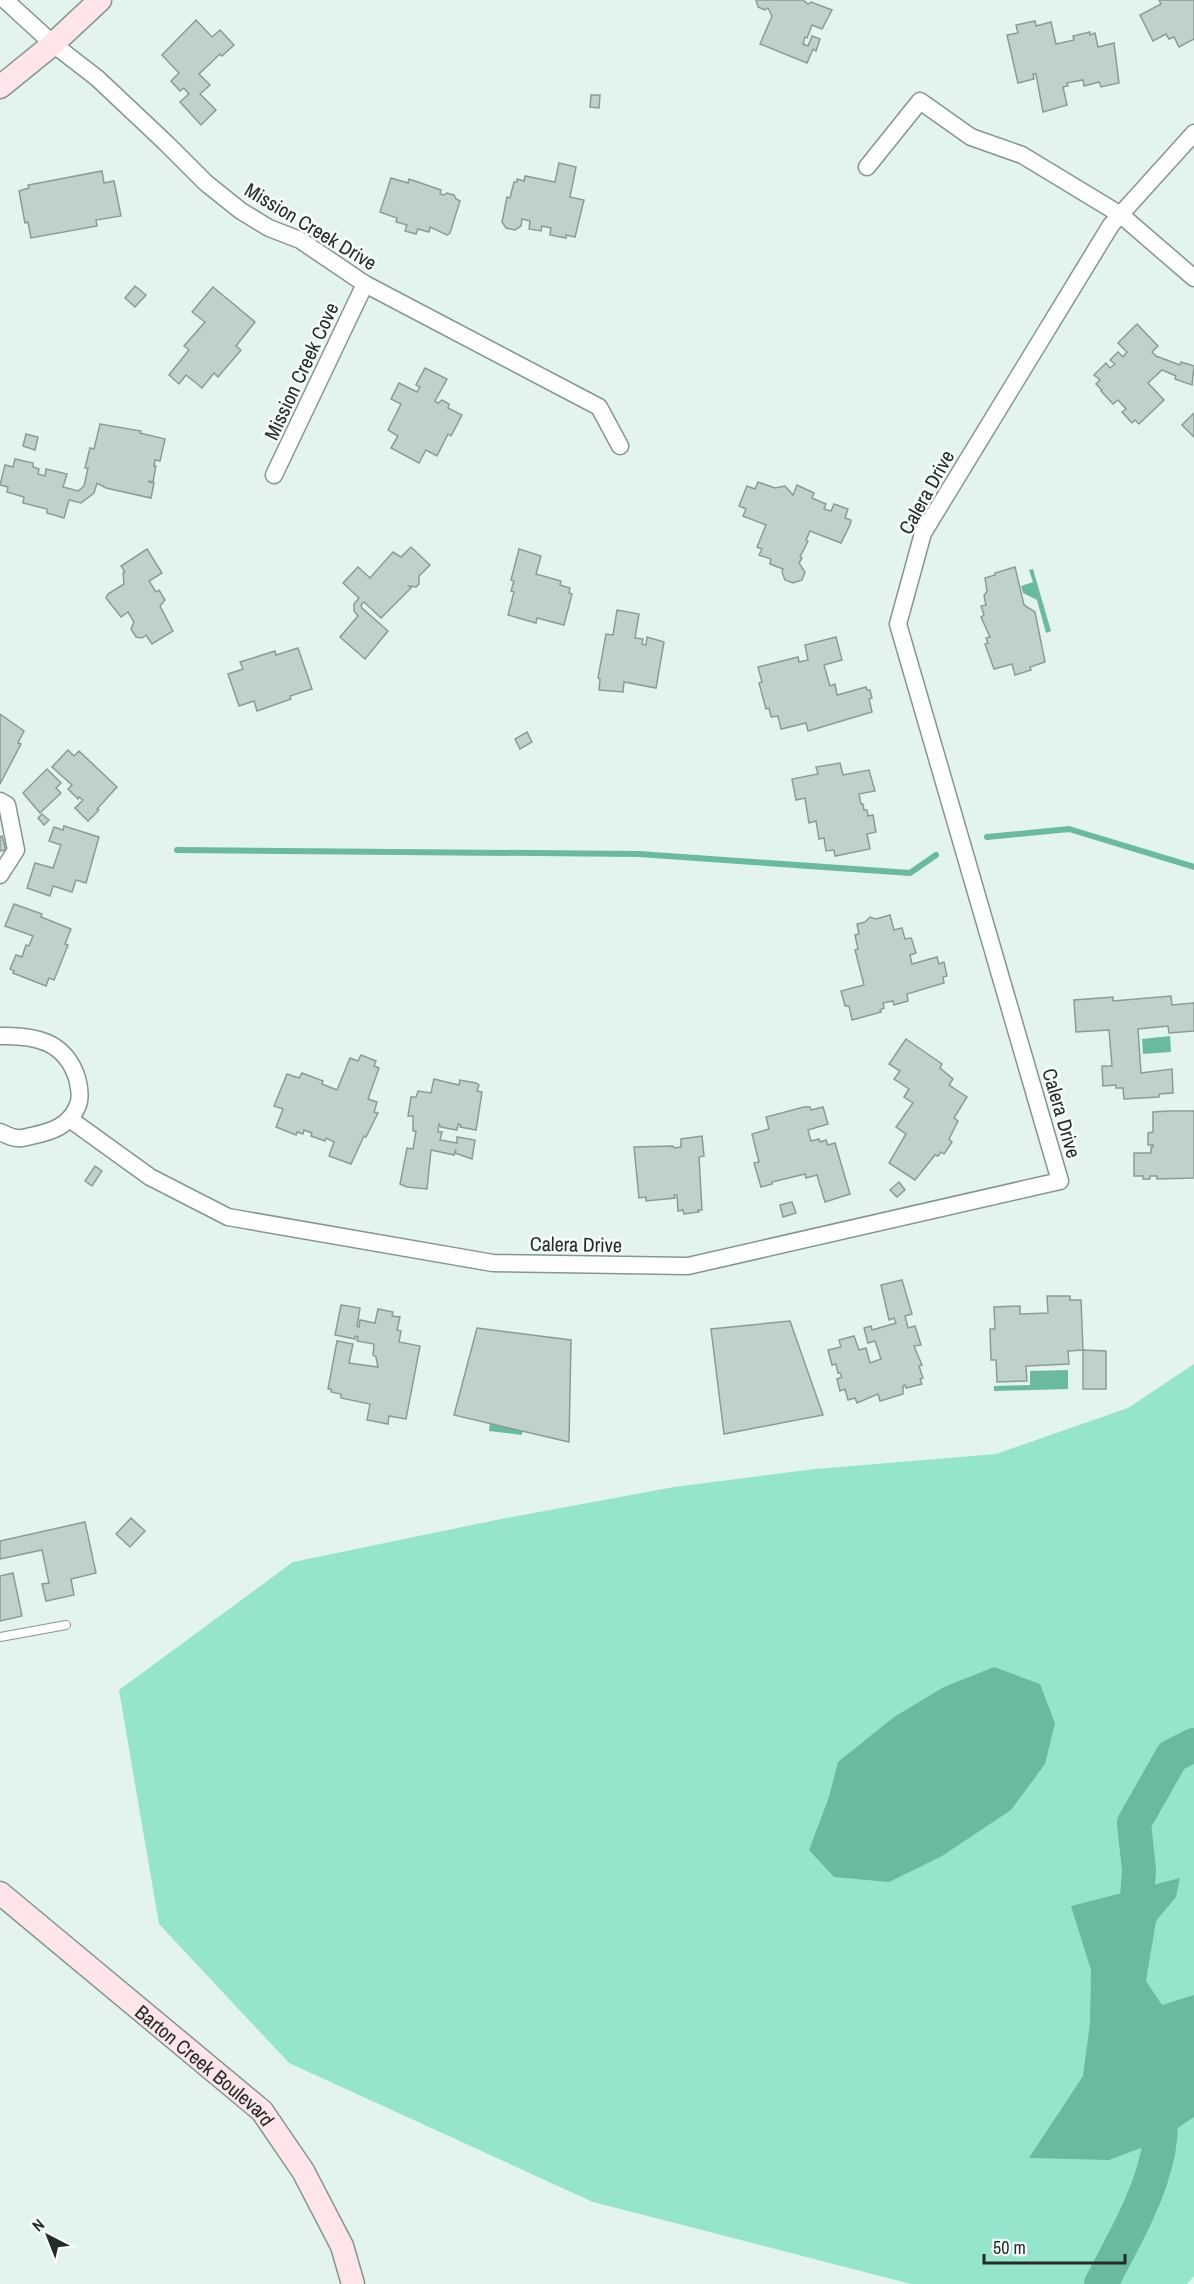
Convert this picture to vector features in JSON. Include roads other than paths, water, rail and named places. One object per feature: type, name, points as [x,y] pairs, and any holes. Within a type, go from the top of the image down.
[{"type":"street","name":"Mission Creek Drive","points":[[5,0],[53,44],[97,78],[206,183],[241,211],[269,228],[300,240],[365,284],[599,407],[620,446]]},
{"type":"street","points":[[0,87],[53,44],[100,0]]},
{"type":"street","points":[[867,167],[920,101],[970,137],[1022,155],[1121,215],[1194,278]]},
{"type":"street","name":"Calera Drive","points":[[71,1120],[150,1177],[228,1217],[493,1263],[688,1266],[1060,1181],[898,624],[923,533],[1111,225],[1194,133]]},
{"type":"street","name":"Mission Creek Cove","points":[[274,475],[365,284]]},
{"type":"street","points":[[0,801],[7,805],[16,850],[0,875]]},
{"type":"street","points":[[0,1036],[18,1035],[46,1041],[64,1053],[74,1069],[80,1103],[71,1120],[50,1132],[18,1139],[0,1132]]},
{"type":"street","name":"Barton Creek Boulevard","points":[[0,1893],[262,2111],[303,2171],[337,2236],[352,2284]]},
{"type":"lane","points":[[0,1637],[66,1624]]},
{"type":"waterway","points":[[987,837],[1069,829],[1194,867]]},
{"type":"waterway","points":[[177,850],[639,854],[910,873],[936,855]]},
{"type":"waterway","points":[[1132,1936],[1139,1870],[1134,1823],[1172,1756],[1194,1745]]},
{"type":"waterway","points":[[1101,2284],[1136,2216],[1155,2167],[1160,2142],[1161,2117],[1157,2093]]}]
